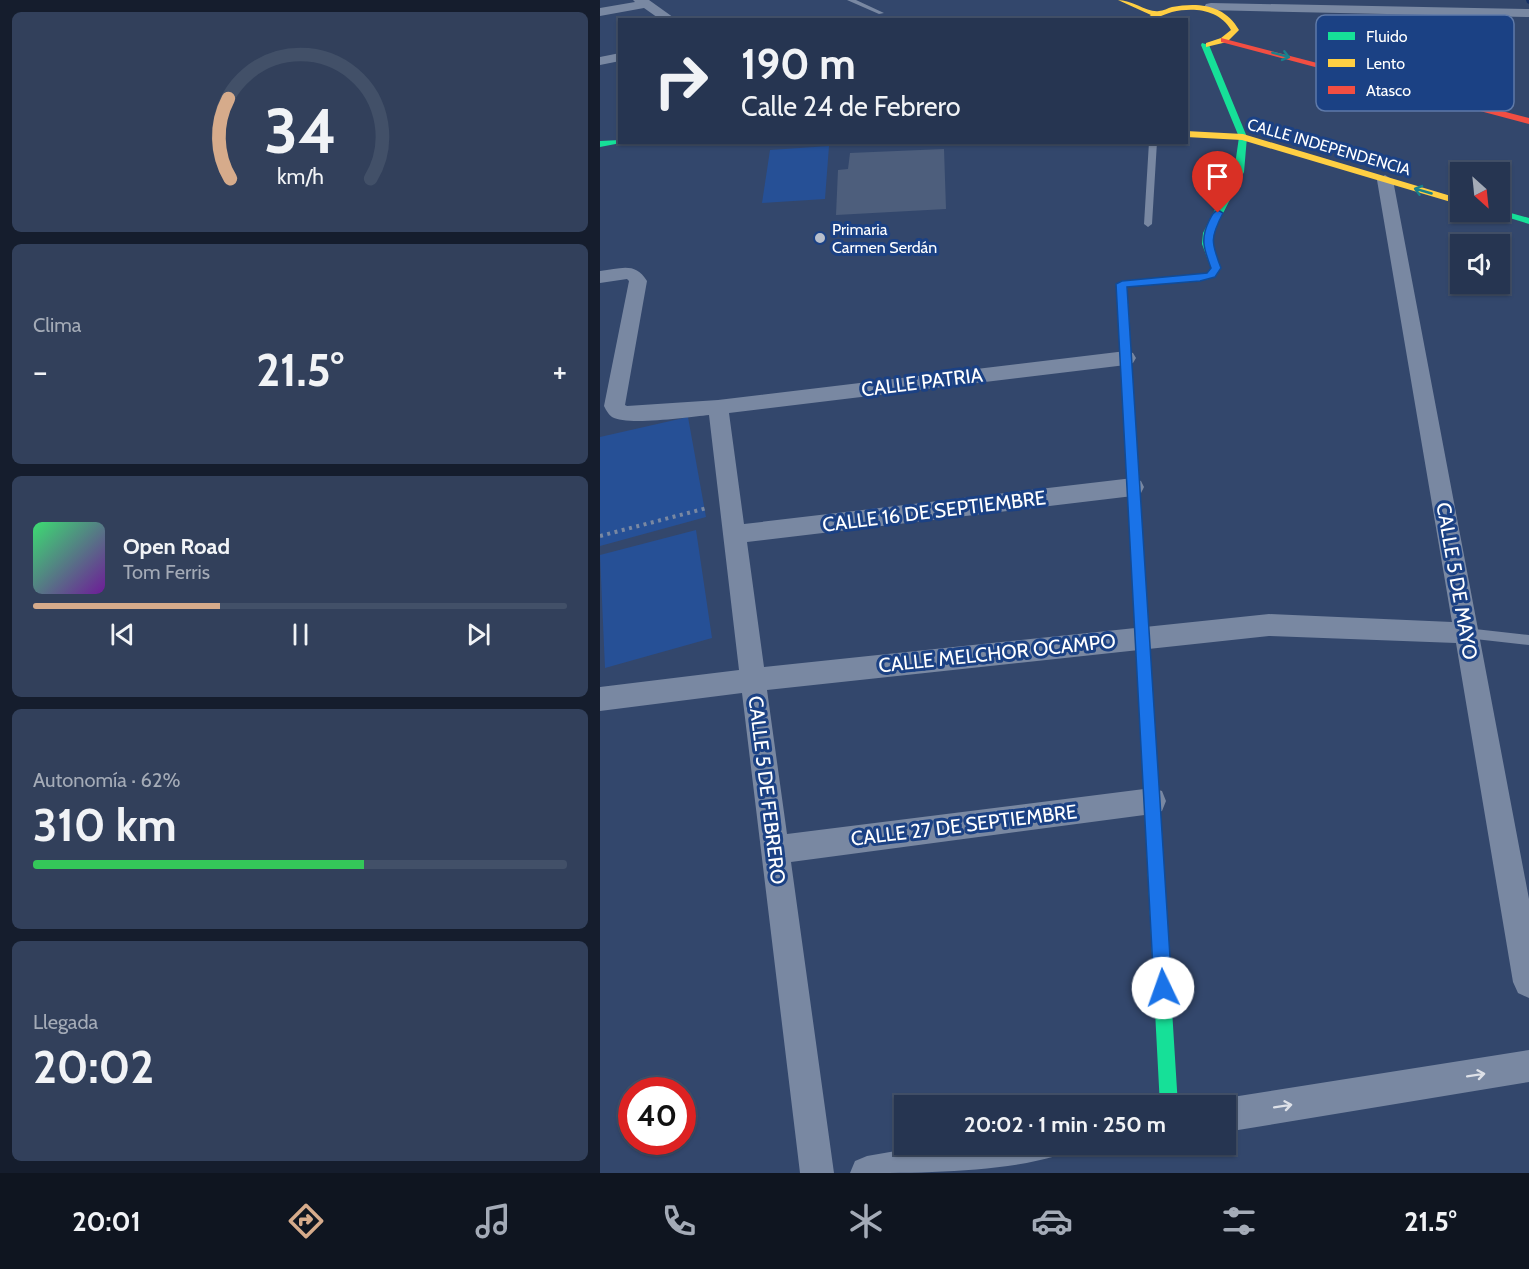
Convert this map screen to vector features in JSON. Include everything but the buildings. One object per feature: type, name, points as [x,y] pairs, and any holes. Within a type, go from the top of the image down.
[{"type":"street","points":[[1122,0],[1152,11],[1176,4],[1211,7],[1529,13]]},
{"type":"street","points":[[600,12],[643,2],[668,18]]},
{"type":"street","points":[[1189,46],[1224,40],[1235,30],[1231,17],[1211,7]]},
{"type":"street","points":[[1235,30],[1316,51]]},
{"type":"street","points":[[1224,40],[1316,64]]},
{"type":"street","points":[[1168,1095],[1122,284],[1200,278],[1211,275],[1216,268],[1207,244],[1208,233],[1239,172],[1243,137],[1205,45]]},
{"type":"street","points":[[600,61],[618,57]]},
{"type":"street","points":[[1491,111],[1529,121]]},
{"type":"street","name":"CALLE INDEPENDENCIA","points":[[1188,134],[1243,137],[1450,199]]},
{"type":"street","points":[[600,144],[618,142]]},
{"type":"street","name":"CALLE 5 DE MAYO","points":[[1385,180],[1529,982]]},
{"type":"street","points":[[1510,216],[1529,221]]},
{"type":"street","name":"CALLE PATRIA","points":[[600,277],[630,273],[638,281],[614,406],[619,412],[627,414],[717,407],[1126,358]]},
{"type":"street","name":"CALLE 5 DE FEBRERO","points":[[717,407],[817,1173]]},
{"type":"street","name":"CALLE 16 DE SEPTIEMBRE","points":[[734,534],[1133,487]]},
{"type":"street","name":"CALLE MELCHOR OCAMPO","points":[[600,699],[753,680],[1269,625],[1466,633]]},
{"type":"street","name":"CALLE 27 DE SEPTIEMBRE","points":[[775,850],[1152,801]]},
{"type":"street","points":[[1236,1113],[1529,1066]]},
{"type":"street","points":[[867,1173],[977,1155]]},
{"type":"lane","points":[[850,0],[881,13]]},
{"type":"lane","points":[[1148,224],[1153,144]]},
{"type":"lane","points":[[1466,633],[1529,640]]},
{"type":"path","points":[[600,536],[730,502]]},
{"type":"shaded area","points":[[829,146],[825,199],[762,203],[770,150]]},
{"type":"shaded area","points":[[688,417],[706,517],[600,546],[600,437]]},
{"type":"shaded area","points":[[696,530],[712,638],[605,668],[600,555]]},
{"type":"traffic: fast","points":[[1204,277],[1211,275],[1216,268],[1207,244],[1208,233],[1239,172],[1243,137],[1205,45]]},
{"type":"traffic: fast","points":[[600,144],[618,142]]},
{"type":"traffic: fast","points":[[1510,216],[1529,221]]},
{"type":"traffic: fast","points":[[1145,688],[1168,1095]]},
{"type":"traffic: slow","points":[[1122,0],[1153,13]]},
{"type":"traffic: slow","points":[[1151,18],[1170,10],[1196,7],[1221,13],[1230,20],[1235,30],[1224,40],[1209,45]]},
{"type":"traffic: slow","points":[[1188,134],[1243,137],[1450,199]]},
{"type":"traffic: slow","points":[[1145,688],[1122,284],[1204,277]]},
{"type":"traffic: jam","points":[[1224,40],[1316,64]]},
{"type":"traffic: jam","points":[[1491,111],[1529,121]]},
{"type":"place","name":"Primaria Carmen Serdán","points":[[820,238]]},
{"type":"route","points":[[1163,988],[1122,284],[1200,278],[1211,275],[1216,268],[1207,244],[1208,233],[1218,213]]}]
